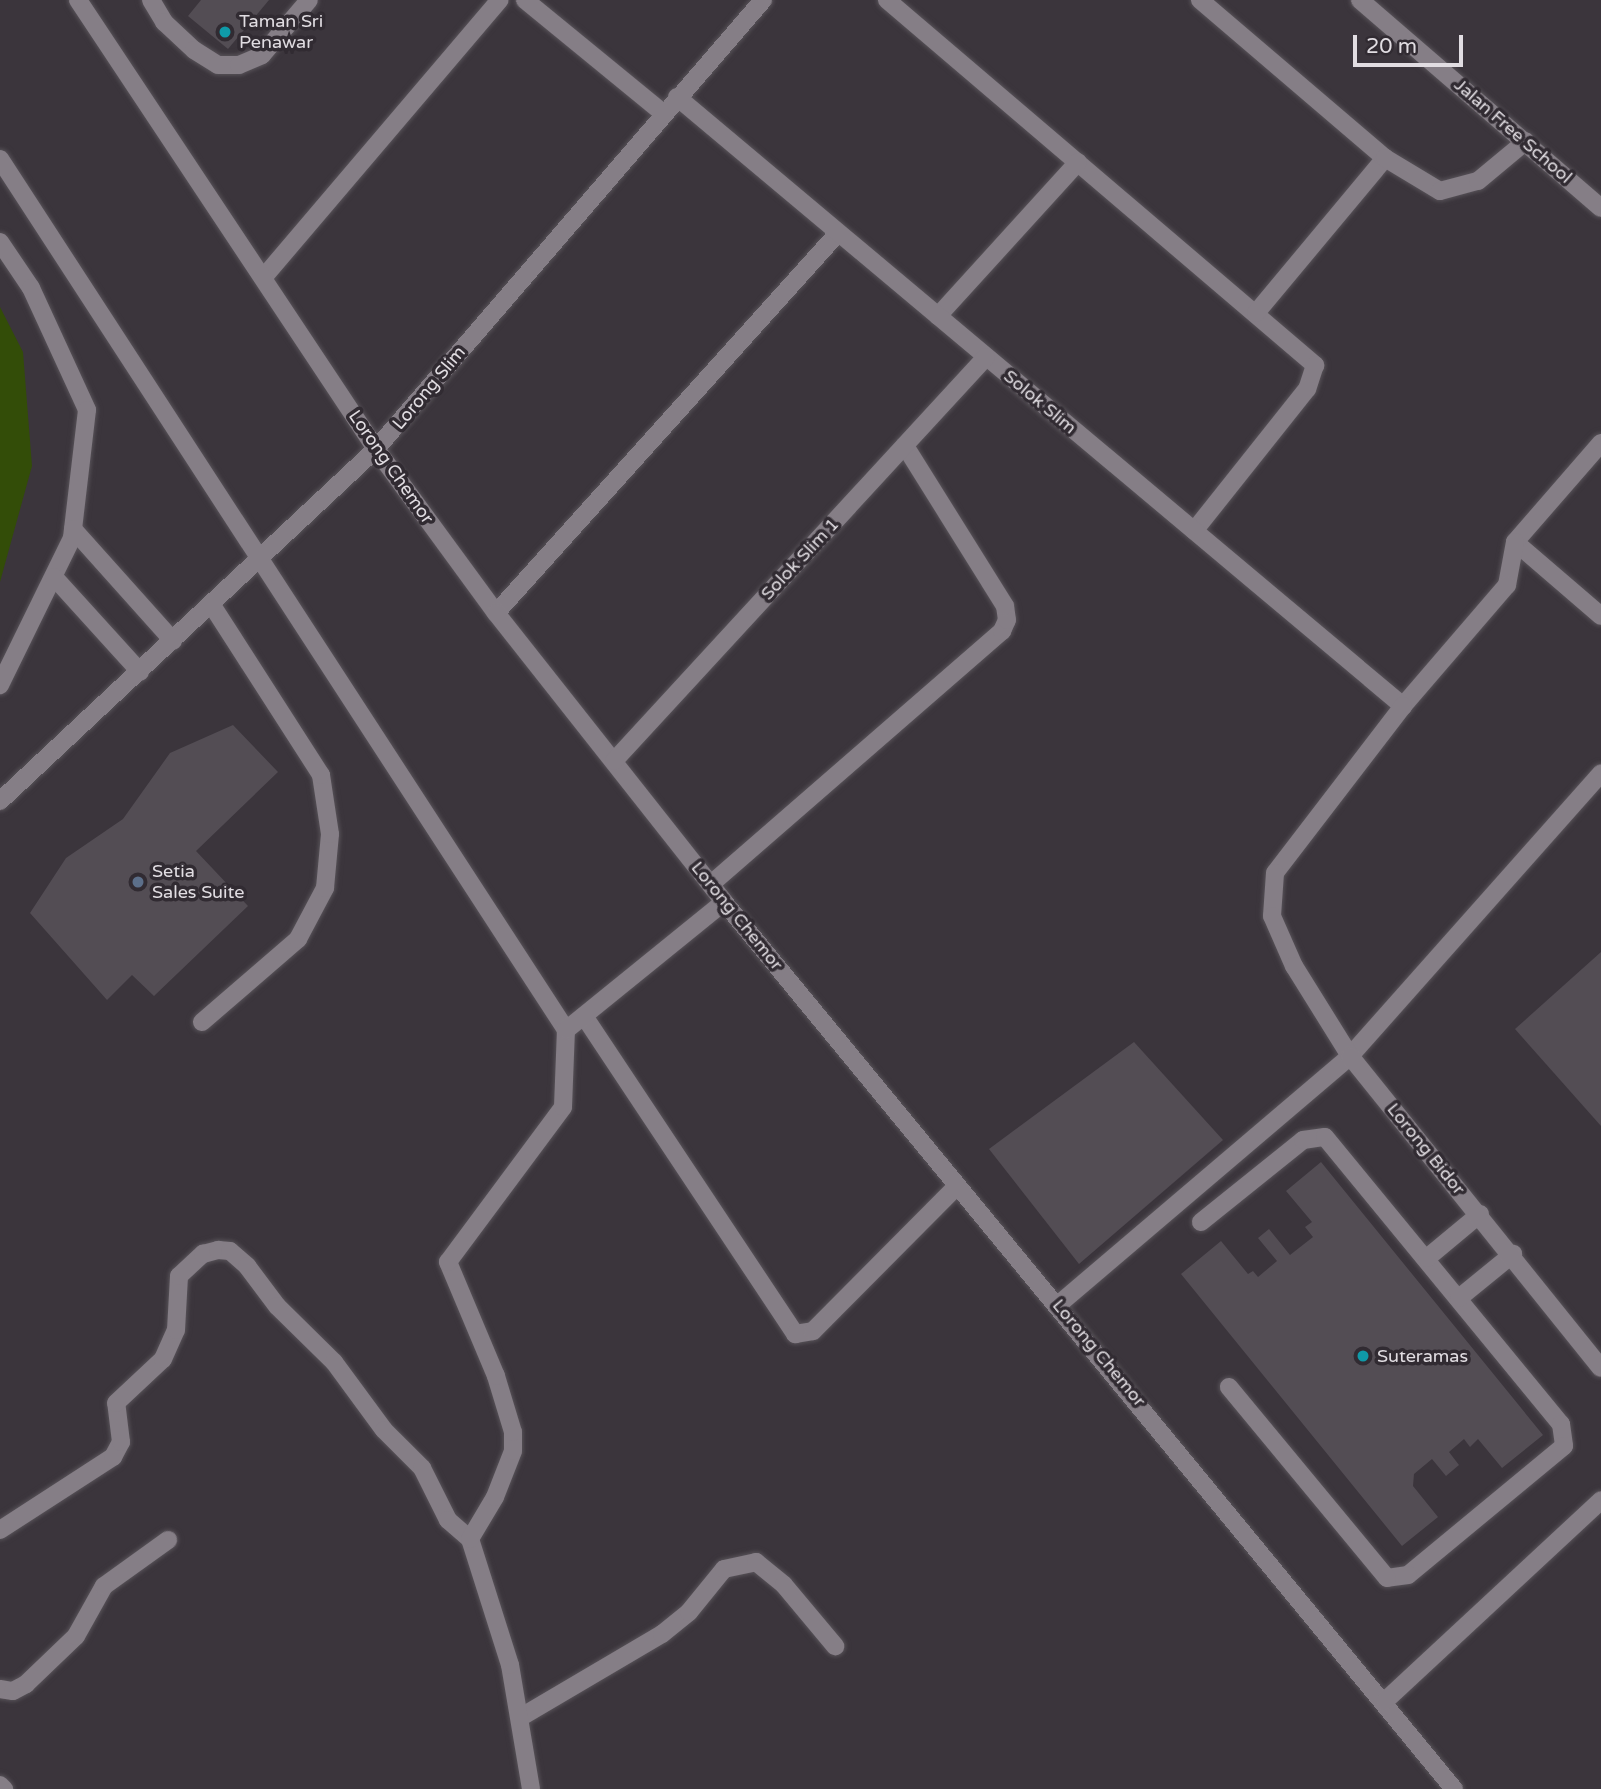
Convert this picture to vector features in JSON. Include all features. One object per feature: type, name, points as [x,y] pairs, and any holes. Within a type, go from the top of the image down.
[{"type":"street","name":"Lorong Chemor","points":[[78,0],[376,449],[496,613],[724,902],[957,1186],[1059,1304],[1454,1789]]},
{"type":"street","points":[[150,0],[164,22],[194,50],[218,65],[239,65],[262,55],[309,0]]},
{"type":"street","points":[[263,278],[500,0]]},
{"type":"street","points":[[525,0],[663,113]]},
{"type":"street","name":"Lorong Slim","points":[[0,801],[262,559],[376,449],[763,0]]},
{"type":"street","points":[[887,0],[1310,358],[1315,373],[1194,531]]},
{"type":"street","points":[[1200,0],[1385,158],[1440,191],[1461,189],[1489,173],[1526,141]]},
{"type":"street","name":"Jalan Free School","points":[[1360,0],[1601,208]]},
{"type":"street","name":"Solok Slim","points":[[677,97],[1403,706]]},
{"type":"street","points":[[1256,313],[1385,158]]},
{"type":"street","points":[[0,159],[566,1030],[563,1107],[448,1262],[496,1376],[513,1432],[513,1451],[495,1497],[470,1539]]},
{"type":"street","points":[[938,316],[1078,162]]},
{"type":"street","points":[[496,613],[838,233]]},
{"type":"street","points":[[0,242],[31,288],[88,410],[73,529],[54,577],[0,685]]},
{"type":"street","name":"Solok Slim 1","points":[[614,761],[986,357]]},
{"type":"street","points":[[1403,706],[1507,585],[1515,542],[1601,443]]},
{"type":"street","points":[[711,884],[1002,631],[1007,620],[1005,606],[905,446]]},
{"type":"street","points":[[73,529],[173,641]]},
{"type":"street","points":[[1515,542],[1601,616]]},
{"type":"street","points":[[54,577],[140,672]]},
{"type":"street","points":[[202,1022],[298,939],[325,888],[330,834],[321,775],[212,605]]},
{"type":"street","name":"Lorong Bidor","points":[[1403,706],[1275,873],[1272,916],[1294,966],[1350,1056],[1513,1254],[1601,1368]]},
{"type":"street","points":[[1059,1304],[1350,1056],[1601,773]]},
{"type":"street","points":[[566,1030],[724,902]]},
{"type":"street","points":[[584,1016],[795,1334],[813,1331],[957,1186]]},
{"type":"street","points":[[1201,1222],[1303,1140],[1325,1137],[1427,1258],[1560,1424],[1564,1446],[1398,1580],[1378,1572],[1229,1387]]},
{"type":"street","points":[[1427,1258],[1480,1214]]},
{"type":"street","points":[[0,1530],[113,1457],[121,1442],[116,1403],[163,1359],[176,1330],[179,1276],[203,1254],[218,1250],[230,1251],[247,1266],[277,1306],[334,1362],[384,1430],[422,1468],[448,1520],[470,1539],[485,1579],[521,1717],[531,1789]]},
{"type":"street","points":[[1459,1298],[1513,1254]]},
{"type":"street","points":[[1385,1701],[1601,1500]]},
{"type":"street","points":[[0,1689],[13,1691],[26,1684],[76,1636],[104,1586],[168,1540]]},
{"type":"street","points":[[521,1717],[662,1634],[689,1612],[724,1569],[756,1562],[784,1585],[835,1646]]},
{"type":"street","points":[[0,1785],[4,1789]]},
{"type":"green space","points":[[0,307],[23,352],[32,466],[0,582]]},
{"type":"building","name":"Taman Sri Penawar","points":[[201,0],[269,0],[228,49],[188,16]]},
{"type":"building","name":"Setia Sales Suite","points":[[233,725],[278,772],[196,851],[248,906],[154,996],[132,975],[107,1000],[30,913],[66,858],[123,819],[170,753]]},
{"type":"building","points":[[1601,952],[1601,1126],[1515,1029]]},
{"type":"building","points":[[1134,1042],[1223,1140],[1079,1264],[989,1149]]},
{"type":"building","name":"Suteramas","points":[[1321,1162],[1543,1435],[1502,1468],[1478,1439],[1470,1447],[1464,1439],[1449,1452],[1459,1465],[1446,1476],[1432,1459],[1414,1474],[1413,1486],[1438,1517],[1402,1546],[1181,1274],[1221,1241],[1248,1274],[1253,1271],[1258,1277],[1277,1261],[1258,1238],[1269,1229],[1290,1255],[1313,1237],[1305,1227],[1312,1222],[1286,1191]]},
{"type":"place","name":"Taman Sri Penawar","points":[[225,32]]},
{"type":"place","name":"Setia Sales Suite","points":[[138,882]]},
{"type":"place","name":"Suteramas","points":[[1363,1356]]}]
